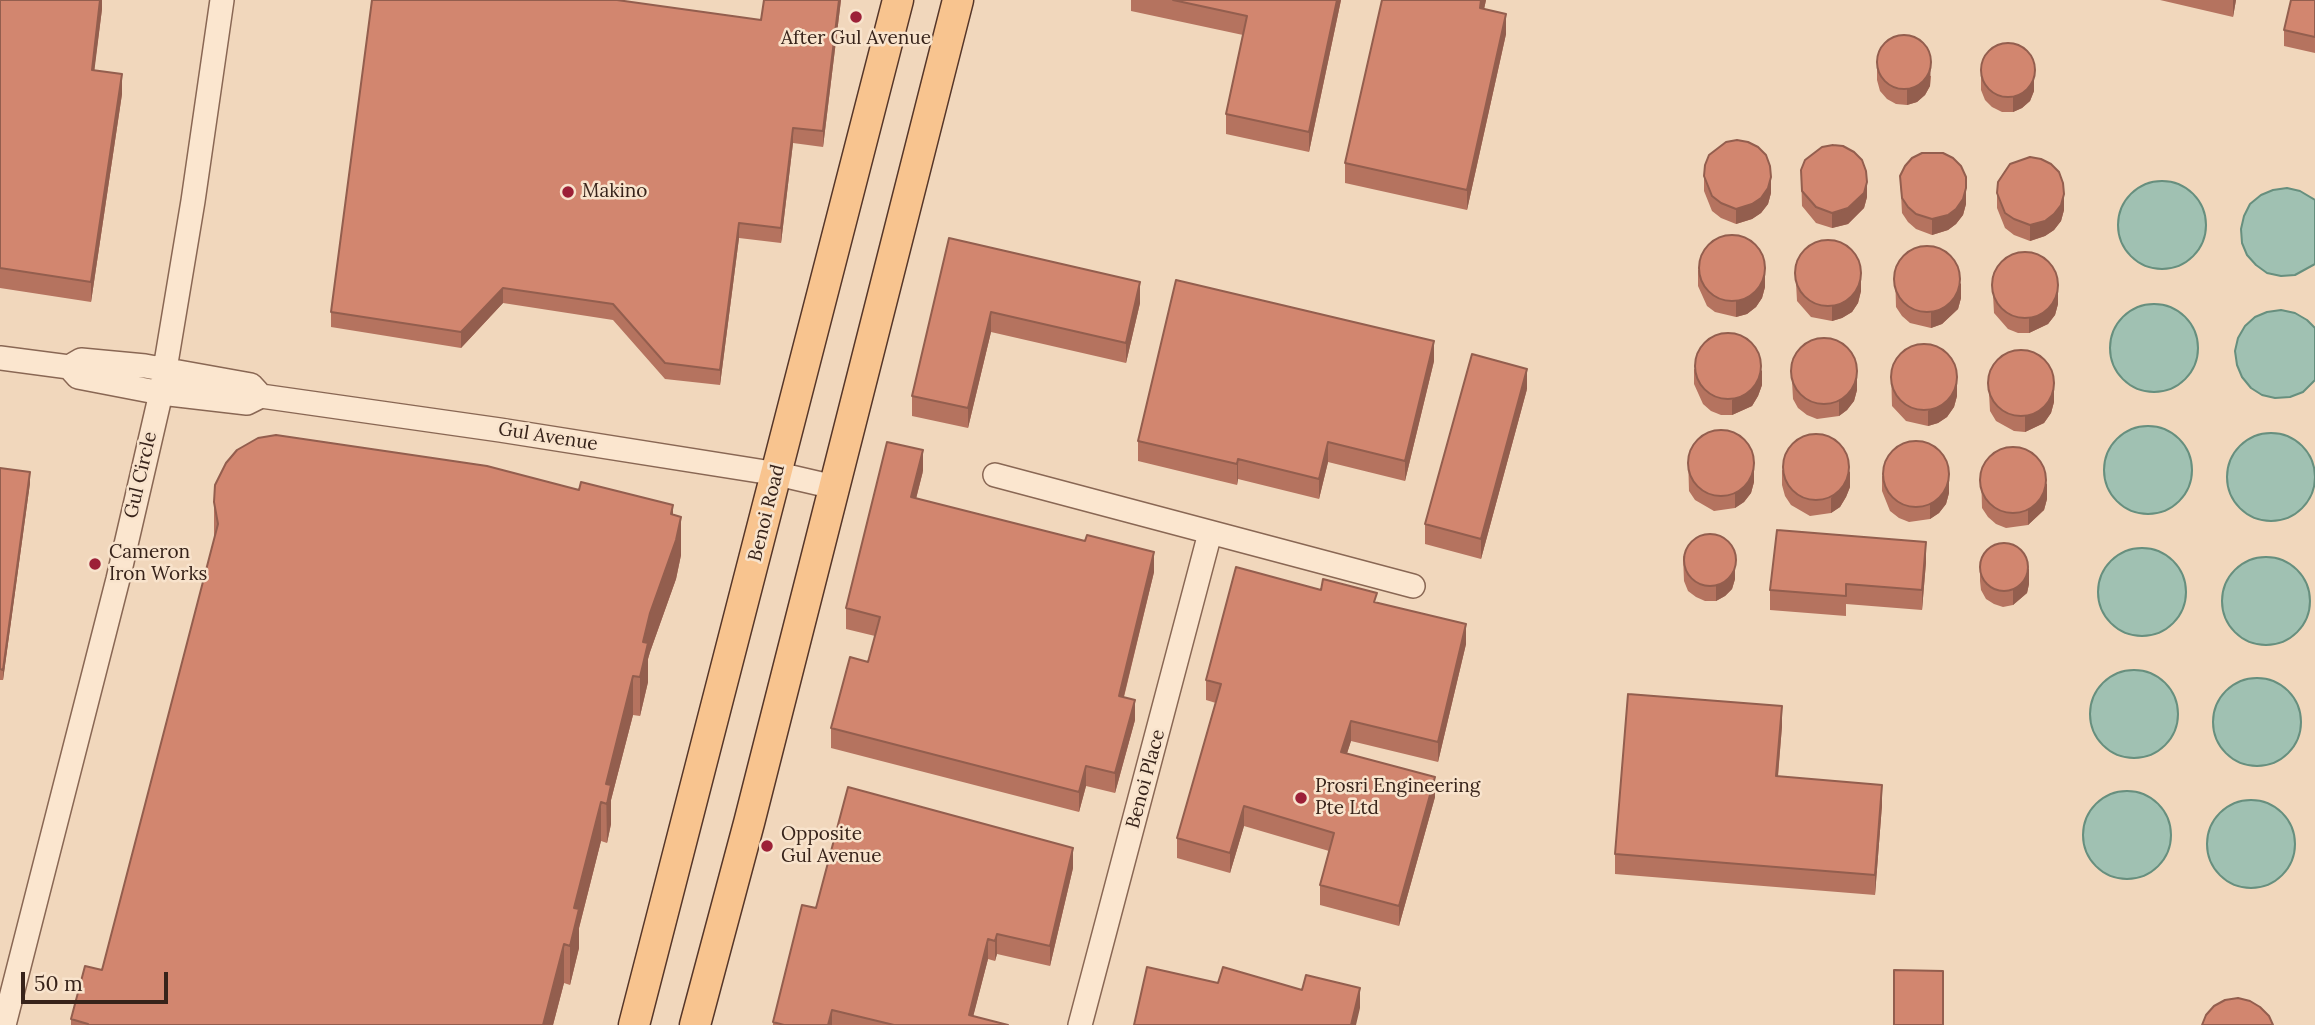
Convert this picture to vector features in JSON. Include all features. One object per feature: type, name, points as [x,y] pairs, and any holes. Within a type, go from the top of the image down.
[{"type":"main road","name":"Benoi Road","points":[[634,1025],[898,0]]},
{"type":"main road","points":[[695,1025],[749,823],[958,0]]},
{"type":"street","name":"Gul Circle","points":[[4,1025],[118,579],[161,393],[222,0]]},
{"type":"street","name":"Gul Avenue","points":[[0,358],[69,367],[81,360],[165,370],[251,385],[261,396]]},
{"type":"street","name":"Gul Avenue","points":[[69,367],[78,377],[161,393],[247,403],[261,396],[778,474],[834,487]]},
{"type":"street","points":[[995,475],[1413,586]]},
{"type":"street","name":"Benoi Place","points":[[1080,1025],[1210,533]]},
{"type":"shaded area","points":[[2162,181],[2179,184],[2193,194],[2203,208],[2206,225],[2203,242],[2193,256],[2179,266],[2162,269],[2145,266],[2131,256],[2121,242],[2118,225],[2121,208],[2131,194],[2145,184]]},
{"type":"shaded area","points":[[2287,188],[2300,191],[2315,200],[2315,264],[2295,275],[2281,276],[2267,273],[2247,255],[2242,243],[2241,229],[2250,204],[2261,195]]},
{"type":"shaded area","points":[[2154,304],[2171,307],[2185,317],[2195,331],[2198,348],[2195,365],[2185,379],[2171,389],[2154,392],[2137,389],[2123,379],[2113,365],[2110,348],[2113,331],[2123,317],[2137,307]]},
{"type":"shaded area","points":[[2281,310],[2295,313],[2315,328],[2315,380],[2303,392],[2290,397],[2275,398],[2262,395],[2251,388],[2242,377],[2235,351],[2245,326],[2255,317]]},
{"type":"shaded area","points":[[2148,426],[2165,429],[2179,439],[2189,453],[2192,470],[2189,487],[2179,501],[2165,511],[2148,514],[2131,511],[2117,501],[2107,487],[2104,470],[2107,453],[2117,439],[2131,429]]},
{"type":"shaded area","points":[[2271,433],[2288,436],[2302,446],[2312,460],[2315,477],[2312,494],[2302,508],[2288,518],[2271,521],[2254,518],[2240,508],[2230,494],[2227,477],[2230,460],[2240,446],[2254,436]]},
{"type":"shaded area","points":[[2142,548],[2159,551],[2173,561],[2183,575],[2186,592],[2183,609],[2173,623],[2159,633],[2142,636],[2125,633],[2111,623],[2101,609],[2098,592],[2101,575],[2111,561],[2125,551]]},
{"type":"shaded area","points":[[2266,557],[2283,560],[2297,570],[2307,584],[2310,601],[2307,618],[2297,632],[2283,642],[2266,645],[2249,642],[2235,632],[2225,618],[2222,601],[2225,584],[2235,570],[2249,560]]},
{"type":"shaded area","points":[[2134,670],[2151,673],[2165,683],[2175,697],[2178,714],[2175,731],[2165,745],[2151,755],[2134,758],[2117,755],[2103,745],[2093,731],[2090,714],[2093,697],[2103,683],[2117,673]]},
{"type":"shaded area","points":[[2257,678],[2274,681],[2288,691],[2298,705],[2301,722],[2298,739],[2288,753],[2274,763],[2257,766],[2240,763],[2226,753],[2216,739],[2213,722],[2216,705],[2226,691],[2240,681]]},
{"type":"shaded area","points":[[2127,791],[2144,794],[2158,804],[2168,818],[2171,835],[2168,852],[2158,866],[2144,876],[2127,879],[2110,876],[2096,866],[2086,852],[2083,835],[2086,818],[2096,804],[2110,794]]},
{"type":"shaded area","points":[[2251,800],[2268,803],[2282,813],[2292,827],[2295,844],[2292,861],[2282,875],[2268,885],[2251,888],[2234,885],[2220,875],[2210,861],[2207,844],[2210,827],[2220,813],[2234,803]]},
{"type":"building","points":[[0,0],[100,0],[92,70],[122,74],[91,282],[0,268]]},
{"type":"building","name":"Makino","points":[[372,0],[617,0],[761,20],[764,0],[839,0],[823,131],[793,128],[781,228],[739,223],[720,370],[665,363],[613,304],[503,288],[461,332],[331,312]]},
{"type":"building","points":[[1173,0],[1337,0],[1309,132],[1226,114],[1247,16]]},
{"type":"building","points":[[1382,0],[1481,0],[1480,8],[1506,14],[1467,190],[1345,163]]},
{"type":"building","points":[[2291,0],[2315,0],[2315,37],[2284,30]]},
{"type":"building","points":[[1904,35],[1923,43],[1931,62],[1923,81],[1904,89],[1885,81],[1877,62],[1885,43]]},
{"type":"building","points":[[2008,43],[2027,51],[2035,70],[2027,89],[2008,97],[1989,89],[1981,70],[1989,51]]},
{"type":"building","points":[[1737,140],[1758,147],[1766,155],[1771,177],[1761,198],[1736,209],[1712,196],[1704,176],[1709,155],[1726,142]]},
{"type":"building","points":[[1843,146],[1862,160],[1867,182],[1864,193],[1848,208],[1832,213],[1816,207],[1802,191],[1801,170],[1805,160],[1822,147]]},
{"type":"building","points":[[1922,153],[1943,153],[1953,158],[1966,177],[1963,199],[1948,215],[1932,219],[1916,214],[1902,198],[1900,176],[1912,158]]},
{"type":"building","points":[[2030,157],[2051,164],[2059,172],[2064,194],[2061,205],[2054,214],[2045,221],[2030,225],[2005,213],[1997,193],[1998,182],[2010,164]]},
{"type":"building","points":[[1732,235],[1745,237],[1755,245],[1763,255],[1763,281],[1755,291],[1745,299],[1732,301],[1719,299],[1709,291],[1701,281],[1699,268],[1701,255],[1709,245],[1719,237]]},
{"type":"building","points":[[949,238],[1140,282],[1126,343],[991,312],[968,408],[912,396]]},
{"type":"building","points":[[1828,240],[1841,243],[1851,250],[1858,260],[1861,273],[1858,286],[1851,296],[1841,303],[1828,306],[1815,303],[1805,296],[1798,286],[1795,273],[1798,260],[1805,250],[1815,243]]},
{"type":"building","points":[[1927,246],[1940,249],[1950,256],[1957,266],[1960,279],[1957,292],[1950,302],[1940,309],[1927,312],[1914,309],[1904,302],[1897,292],[1894,279],[1897,266],[1904,256],[1914,249]]},
{"type":"building","points":[[2025,252],[2038,255],[2048,262],[2055,272],[2058,285],[2055,298],[2048,308],[2038,315],[2025,318],[2012,315],[2002,308],[1995,298],[1992,285],[1995,272],[2002,262],[2012,255]]},
{"type":"building","points":[[1176,280],[1434,341],[1405,461],[1328,442],[1319,479],[1238,459],[1237,464],[1138,441]]},
{"type":"building","points":[[1728,333],[1741,335],[1751,343],[1759,353],[1759,379],[1751,389],[1741,397],[1728,399],[1715,397],[1705,389],[1697,379],[1695,366],[1697,353],[1705,343],[1715,335]]},
{"type":"building","points":[[1824,338],[1837,341],[1847,348],[1854,358],[1857,371],[1854,384],[1847,394],[1837,401],[1824,404],[1811,401],[1801,394],[1794,384],[1791,371],[1794,358],[1801,348],[1811,341]]},
{"type":"building","points":[[1924,344],[1937,347],[1947,354],[1954,364],[1957,377],[1954,390],[1947,400],[1937,407],[1924,410],[1911,407],[1901,400],[1894,390],[1891,377],[1894,364],[1901,354],[1911,347]]},
{"type":"building","points":[[2021,350],[2034,353],[2044,360],[2051,370],[2054,383],[2051,396],[2044,406],[2034,413],[2021,416],[2008,413],[1998,406],[1991,396],[1988,383],[1991,370],[1998,360],[2008,353]]},
{"type":"building","points":[[1472,354],[1527,369],[1481,539],[1425,524]]},
{"type":"building","points":[[1721,430],[1734,432],[1744,440],[1752,450],[1752,476],[1744,486],[1734,494],[1721,496],[1708,494],[1698,486],[1690,476],[1688,463],[1690,450],[1698,440],[1708,432]]},
{"type":"building","points":[[1816,434],[1829,436],[1839,444],[1847,454],[1847,480],[1839,490],[1829,498],[1816,500],[1803,498],[1793,490],[1785,480],[1783,467],[1785,454],[1793,444],[1803,436]]},
{"type":"building","points":[[276,435],[487,466],[579,490],[581,482],[673,505],[671,514],[681,517],[676,540],[650,613],[643,642],[648,643],[640,677],[633,676],[606,784],[611,785],[607,804],[601,802],[574,908],[579,909],[570,946],[564,944],[543,1025],[88,1025],[71,1019],[85,966],[102,970],[218,524],[214,502],[215,485],[226,463],[237,450],[258,438]]},
{"type":"building","points":[[1916,441],[1929,444],[1939,451],[1946,461],[1949,474],[1946,487],[1939,497],[1929,504],[1916,507],[1903,504],[1893,497],[1886,487],[1883,474],[1886,461],[1893,451],[1903,444]]},
{"type":"building","points":[[887,442],[923,450],[911,497],[1085,541],[1087,535],[1154,552],[1119,696],[1135,700],[1115,773],[1086,766],[1079,792],[831,728],[850,657],[868,662],[880,617],[846,608]]},
{"type":"building","points":[[2013,447],[2026,450],[2036,457],[2043,467],[2046,480],[2043,493],[2036,503],[2026,510],[2013,513],[2000,510],[1990,503],[1983,493],[1980,480],[1983,467],[1990,457],[2000,450]]},
{"type":"building","points":[[0,468],[30,472],[3,670],[0,669]]},
{"type":"building","points":[[1777,530],[1926,542],[1922,590],[1846,584],[1846,596],[1770,590]]},
{"type":"building","points":[[1710,534],[1720,536],[1728,542],[1734,550],[1734,570],[1728,578],[1720,584],[1710,586],[1700,584],[1692,578],[1686,570],[1684,560],[1686,550],[1692,542],[1700,536]]},
{"type":"building","points":[[2004,543],[2021,550],[2028,567],[2021,584],[2004,591],[1987,584],[1980,567],[1987,550]]},
{"type":"building","points":[[1236,567],[1321,590],[1323,579],[1377,593],[1374,602],[1466,624],[1438,742],[1351,721],[1341,752],[1435,777],[1399,906],[1320,885],[1334,833],[1244,806],[1230,853],[1177,838],[1221,684],[1206,680]]},
{"type":"building","points":[[1628,694],[1782,706],[1776,776],[1882,785],[1875,875],[1615,854]]},
{"type":"building","points":[[848,787],[1073,848],[1050,946],[997,934],[995,941],[988,939],[969,1015],[1008,1025],[894,1025],[832,1010],[828,1025],[784,1025],[773,1022],[802,905],[816,908]]},
{"type":"building","points":[[1147,967],[1218,983],[1223,967],[1302,990],[1306,975],[1360,988],[1351,1025],[1134,1025]]},
{"type":"building","points":[[1894,970],[1943,971],[1943,1025],[1894,1025]]},
{"type":"building","points":[[2238,998],[2260,1007],[2273,1025],[2202,1025],[2214,1006],[2225,1000]]},
{"type":"place","name":"After Gul Avenue","points":[[856,17]]},
{"type":"place","name":"Makino","points":[[568,192]]},
{"type":"place","name":"Cameron Iron Works","points":[[95,564]]},
{"type":"place","name":"Prosri Engineering Pte Ltd","points":[[1301,798]]},
{"type":"place","name":"Opposite Gul Avenue","points":[[767,846]]}]
